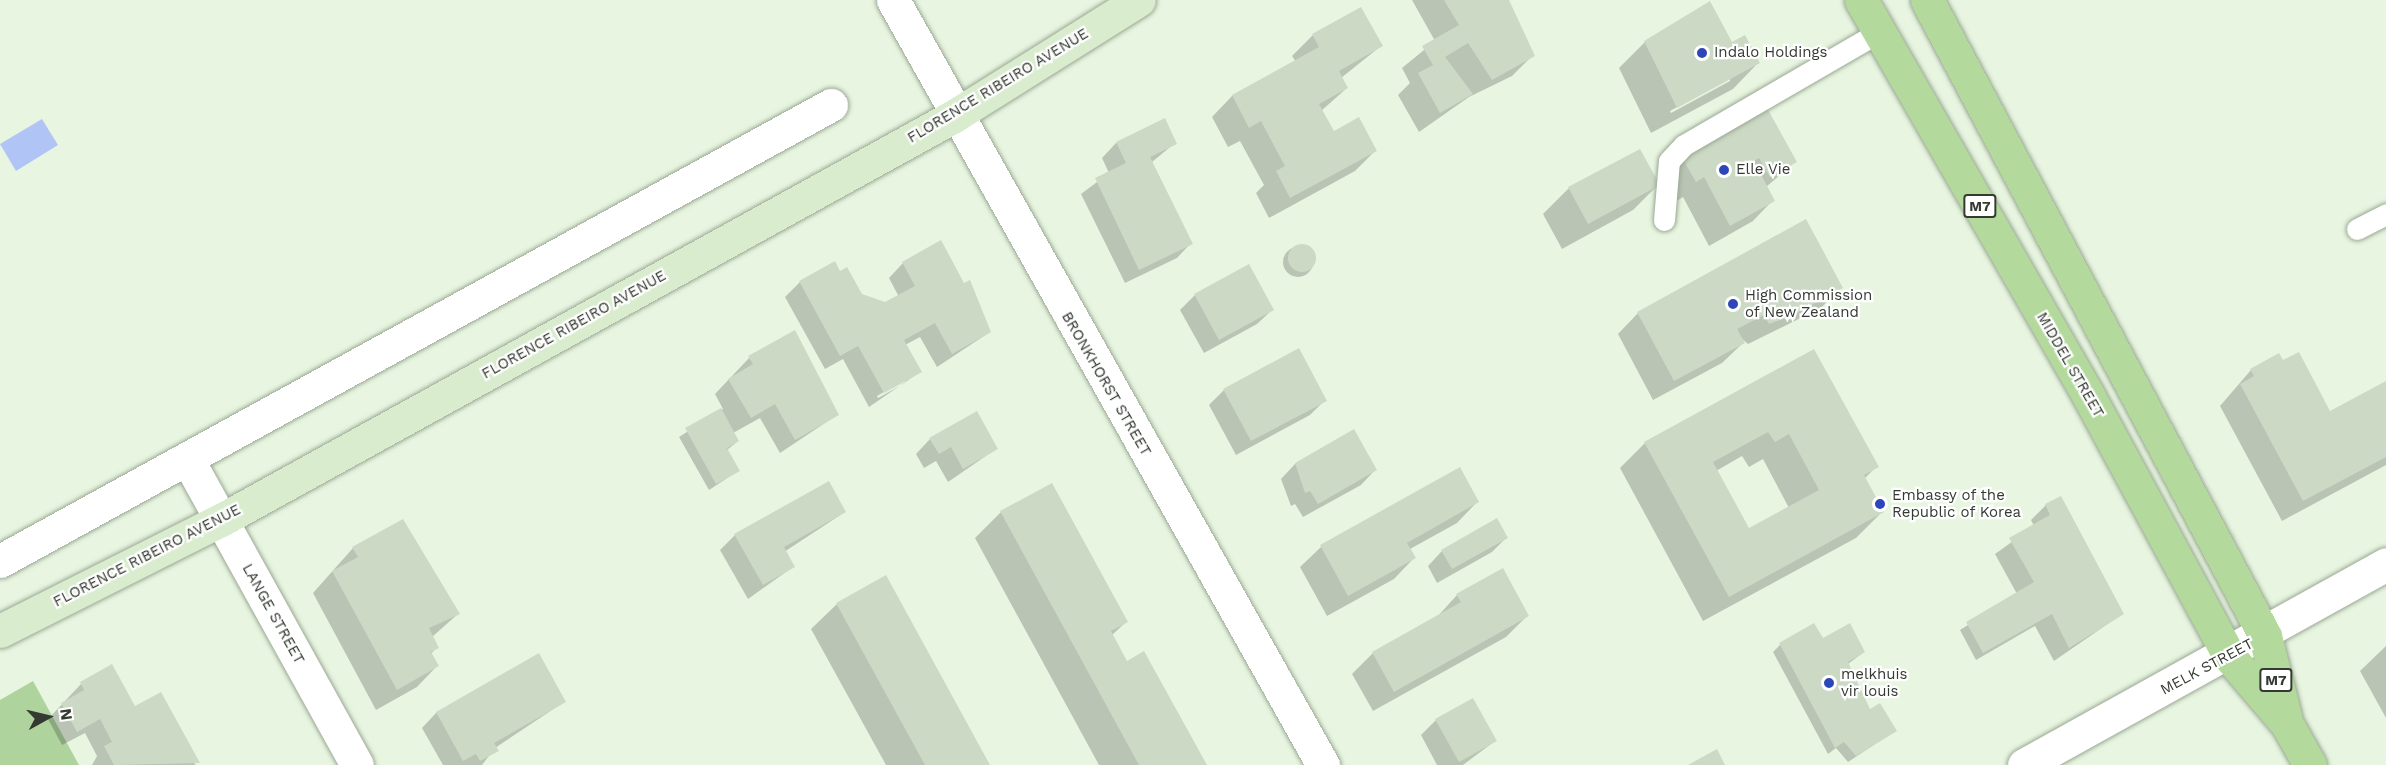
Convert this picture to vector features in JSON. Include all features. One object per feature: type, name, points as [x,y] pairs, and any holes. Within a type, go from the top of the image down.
[{"type":"main road","name":"FLORENCE RIBEIRO AVENUE","points":[[0,631],[220,520],[954,116],[1138,0]]},
{"type":"main road","name":"MIDDEL STREET","points":[[1860,0],[2088,395],[2229,656],[2287,724],[2310,765]]},
{"type":"main road","name":"MIDDEL STREET","points":[[1927,0],[2265,636],[2287,724]]},
{"type":"street","name":"BRONKHORST STREET","points":[[893,0],[954,116],[1323,765]]},
{"type":"street","points":[[0,561],[189,462],[831,105]]},
{"type":"street","name":"LANGE STREET","points":[[189,462],[357,765]]},
{"type":"street","name":"MELK STREET","points":[[2024,765],[2229,656],[2386,564]]},
{"type":"lane","points":[[1664,219],[1669,161],[1684,145],[1879,32]]},
{"type":"lane","points":[[2357,229],[2386,214]]},
{"type":"green space","points":[[33,681],[79,765],[0,765],[0,700]]},
{"type":"water","points":[[42,119],[58,145],[16,171],[0,144]]},
{"type":"building","points":[[1444,0],[1509,0],[1535,56],[1492,80],[1468,43],[1445,57],[1473,94],[1440,113],[1418,73],[1433,65],[1422,46],[1459,25]]},
{"type":"building","name":"Indalo Holdings","points":[[1710,1],[1732,42],[1745,35],[1760,63],[1677,108],[1644,41]]},
{"type":"building","points":[[1361,7],[1383,46],[1339,71],[1348,88],[1319,104],[1334,131],[1359,117],[1377,151],[1290,198],[1276,171],[1285,166],[1261,121],[1249,128],[1232,95],[1319,47],[1312,34]]},
{"type":"building","name":"Elle Vie","points":[[1766,106],[1797,162],[1770,177],[1759,158],[1754,161],[1775,201],[1730,226],[1704,177],[1696,182],[1681,156]]},
{"type":"building","points":[[1165,118],[1177,144],[1150,157],[1193,244],[1139,270],[1095,178],[1126,163],[1116,142]]},
{"type":"building","points":[[1640,149],[1660,185],[1588,224],[1568,187]]},
{"type":"building","name":"High Commission of New Zealand","points":[[1806,219],[1843,288],[1791,316],[1769,324],[1764,315],[1737,329],[1745,343],[1674,381],[1637,312]]},
{"type":"building","points":[[941,240],[964,283],[970,280],[991,332],[952,354],[935,323],[904,340],[922,372],[884,393],[858,346],[840,356],[799,281],[835,261],[840,271],[847,267],[862,294],[885,302],[915,286],[902,262]]},
{"type":"building","points":[[1302,244],[1312,248],[1316,258],[1312,268],[1302,272],[1292,268],[1288,258],[1292,248]]},
{"type":"building","points":[[1249,264],[1274,310],[1219,340],[1194,294]]},
{"type":"building","points":[[795,330],[839,415],[795,440],[775,404],[751,418],[728,379],[753,364],[748,356]]},
{"type":"building","points":[[1299,348],[1327,401],[1251,441],[1223,389]]},
{"type":"building","points":[[1814,349],[1879,467],[1864,475],[1884,512],[1729,597],[1644,442]],"holes":[[[1768,432],[1775,442],[1789,434],[1819,490],[1749,528],[1713,462]]]},
{"type":"building","points":[[2299,352],[2330,411],[2386,381],[2386,457],[2303,501],[2240,384],[2254,376],[2250,369],[2279,353],[2283,360]]},
{"type":"building","points":[[721,408],[739,441],[727,448],[740,471],[716,484],[685,428]]},
{"type":"building","points":[[977,411],[998,449],[963,469],[951,447],[939,454],[929,438]]},
{"type":"building","points":[[1354,429],[1377,470],[1318,504],[1310,491],[1305,493],[1295,463]]},
{"type":"building","points":[[1460,467],[1479,502],[1407,543],[1416,558],[1348,596],[1320,545]]},
{"type":"building","points":[[829,481],[846,512],[784,547],[795,567],[763,585],[734,534]]},
{"type":"building","points":[[1052,483],[1128,622],[1111,631],[1127,661],[1144,651],[1207,765],[1139,765],[1000,511]]},
{"type":"building","points":[[2061,496],[2124,614],[2069,648],[2052,614],[1983,653],[1966,622],[2034,582],[2009,538],[2050,515],[2045,504]]},
{"type":"building","points":[[1497,518],[1508,538],[1452,569],[1441,550]]},
{"type":"building","points":[[403,519],[460,614],[429,628],[439,648],[431,652],[439,666],[397,690],[332,571],[358,557],[352,547]]},
{"type":"building","points":[[1503,568],[1529,616],[1394,692],[1372,652],[1461,602],[1456,594]]},
{"type":"building","points":[[886,575],[990,765],[925,765],[836,603]]},
{"type":"building","name":"melkhuis vir louis","points":[[1814,623],[1823,638],[1850,623],[1865,652],[1848,662],[1870,709],[1880,703],[1897,731],[1856,756],[1844,742],[1835,748],[1779,643]]},
{"type":"building","points":[[539,653],[566,702],[494,743],[499,751],[480,761],[476,754],[463,761],[436,712]]},
{"type":"building","points":[[112,664],[135,706],[161,692],[200,763],[114,765],[104,746],[112,742],[100,719],[77,732],[61,703],[84,690],[80,682]]},
{"type":"building","points":[[1473,698],[1497,741],[1459,762],[1435,719]]},
{"type":"building","points":[[1717,749],[1725,765],[1688,765]]},
{"type":"place","name":"Indalo Holdings","points":[[1702,53]]},
{"type":"place","name":"Elle Vie","points":[[1724,170]]},
{"type":"place","name":"High Commission of New Zealand","points":[[1733,304]]},
{"type":"place","name":"Embassy of the Republic of Korea","points":[[1880,504]]},
{"type":"place","name":"melkhuis vir louis","points":[[1829,683]]}]
